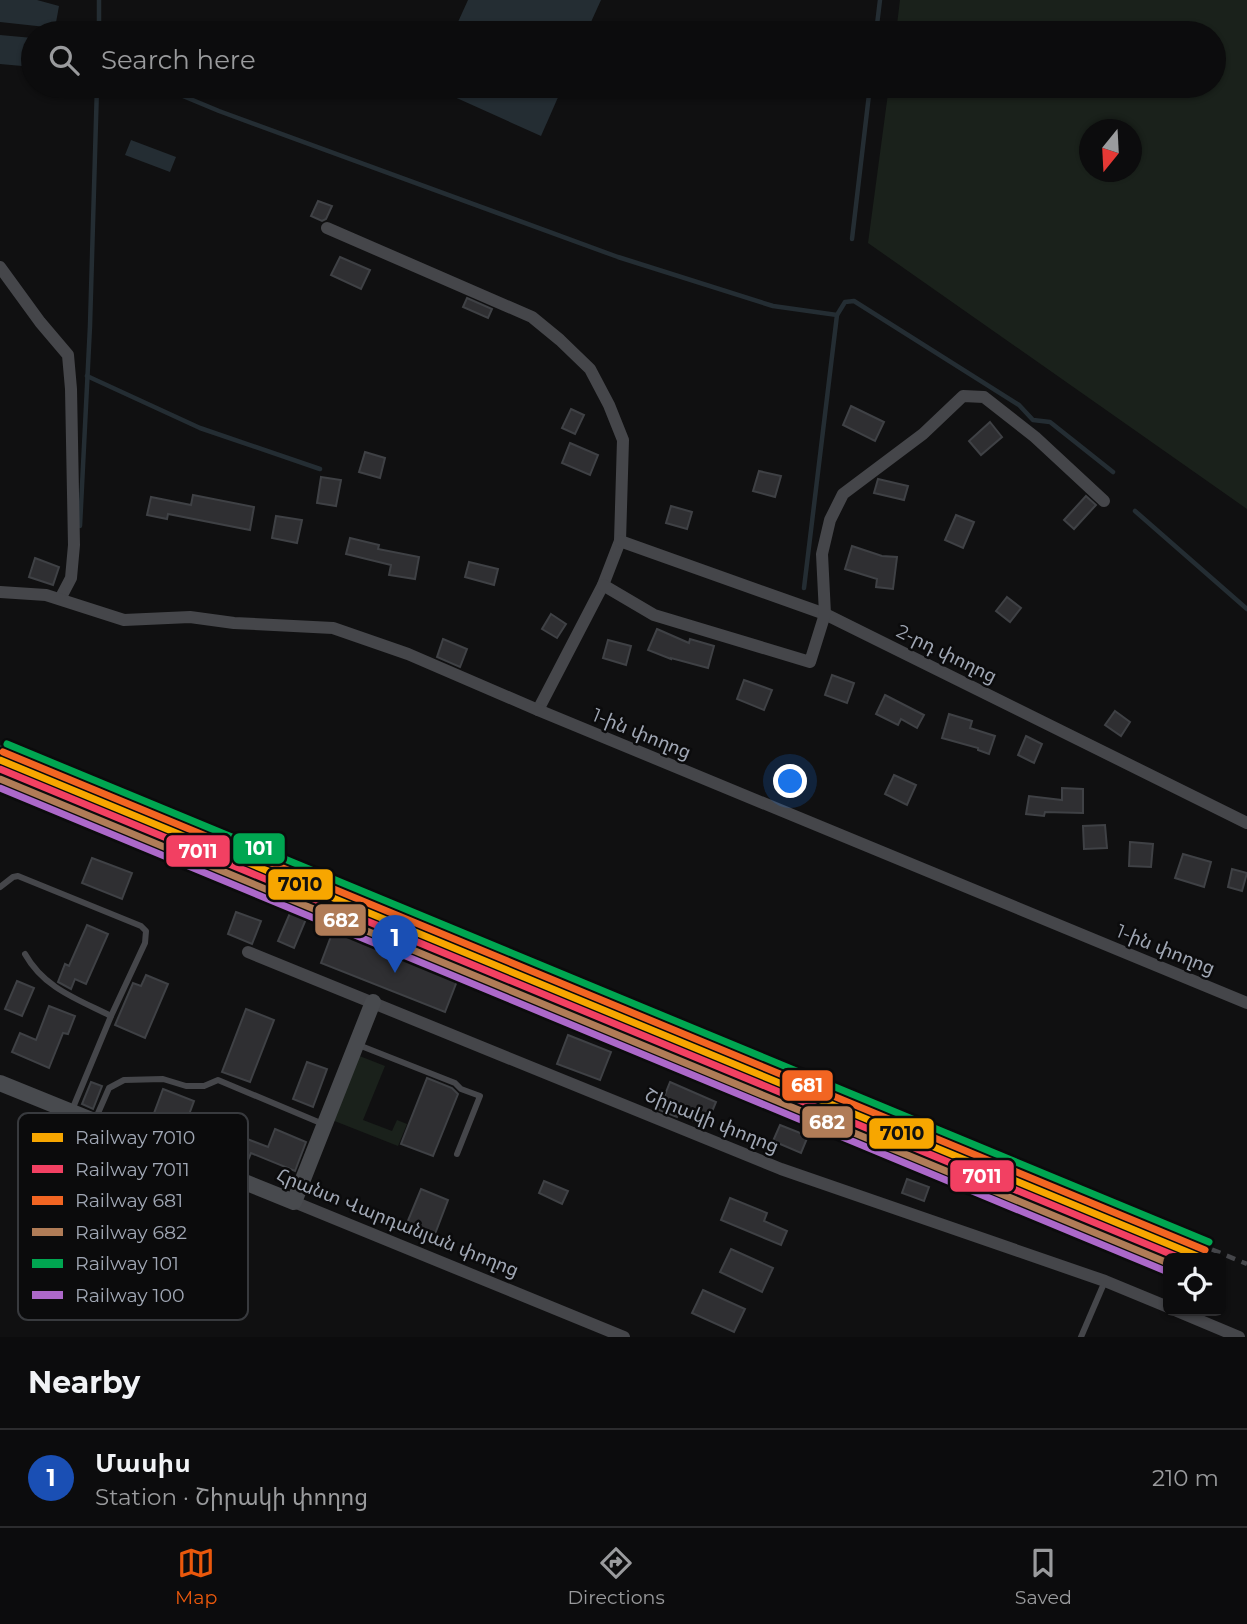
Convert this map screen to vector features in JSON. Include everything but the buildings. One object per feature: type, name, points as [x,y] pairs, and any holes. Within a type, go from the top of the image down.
[{"type":"main road","points":[[294,1202],[373,1002]]},
{"type":"main road","name":"Հրանտ Վարդանյան փողոց","points":[[0,1083],[71,1112]]},
{"type":"main road","name":"Հրանտ Վարդանյան փողոց","points":[[248,1183],[294,1202]]},
{"type":"street","points":[[327,228],[532,317],[590,369],[609,405],[623,440],[620,541],[603,585],[538,710]]},
{"type":"street","points":[[0,267],[68,355],[74,545],[71,578],[60,599]]},
{"type":"street","points":[[603,585],[654,615],[810,662],[825,614],[822,554],[830,520],[844,495],[923,433],[963,396],[984,397],[1035,437],[1104,500]]},
{"type":"street","name":"2-րդ փողոց","points":[[620,541],[825,614],[1247,823]]},
{"type":"street","name":"1-ին փողոց","points":[[0,592],[46,595],[124,620],[190,617],[234,623],[333,628],[408,654],[1247,1003]]},
{"type":"street","name":"Շիրակի փողոց","points":[[248,952],[781,1169],[1105,1280],[1163,1305]]},
{"type":"street","name":"Հրանտ Վարդանյան փողոց","points":[[294,1202],[624,1337]]},
{"type":"street","points":[[1189,1316],[1239,1337]]},
{"type":"lane","points":[[0,887],[18,876],[141,926],[146,931],[145,943],[71,1112]]},
{"type":"lane","points":[[25,954],[33,967],[52,986],[111,1016]]},
{"type":"lane","points":[[356,1044],[455,1083],[461,1089],[480,1096],[457,1154]]},
{"type":"lane","points":[[98,1113],[109,1088],[124,1080],[163,1079],[186,1086],[204,1086],[218,1080],[324,1125]]},
{"type":"lane","points":[[1080,1337],[1105,1280]]},
{"type":"shaded area","points":[[0,0],[37,0],[59,6],[56,21],[21,21],[21,24],[0,22]]},
{"type":"shaded area","points":[[468,0],[601,0],[591,21],[458,21]]},
{"type":"shaded area","points":[[900,0],[1247,0],[1247,509],[868,243],[887,98],[1226,98],[1226,21],[897,21]]},
{"type":"shaded area","points":[[0,35],[21,37],[21,66],[0,64]]},
{"type":"shaded area","points":[[457,98],[558,98],[541,136]]},
{"type":"shaded area","points":[[131,140],[176,157],[170,172],[125,155]]},
{"type":"shaded area","points":[[357,1055],[385,1066],[363,1120],[392,1131],[397,1120],[407,1124],[398,1146],[332,1120]]},
{"type":"waterway","points":[[99,0],[99,21]]},
{"type":"waterway","points":[[877,21],[880,0]]},
{"type":"waterway","points":[[80,526],[90,326],[97,98]]},
{"type":"waterway","points":[[188,98],[618,257],[773,306],[837,315]]},
{"type":"waterway","points":[[852,239],[869,98]]},
{"type":"waterway","points":[[804,588],[837,315],[845,302],[854,301],[1019,405],[1033,420],[1050,422],[1113,472]]},
{"type":"waterway","points":[[87,376],[200,428],[320,469]]},
{"type":"waterway","points":[[1135,511],[1247,609]]},
{"type":"railway","points":[[0,747],[1247,1264]]},
{"type":"rail line","name":"101","points":[[7,744],[1209,1242]]},
{"type":"rail line","name":"681","points":[[3,752],[1205,1250]]},
{"type":"rail line","name":"7010","points":[[0,760],[1190,1253]]},
{"type":"rail line","name":"7011","points":[[0,769],[1168,1253]]},
{"type":"rail line","name":"682","points":[[0,779],[1163,1261]]},
{"type":"rail line","name":"100","points":[[0,788],[1163,1270]]},
{"type":"place","name":"Մասիս","points":[[395,973]]}]
